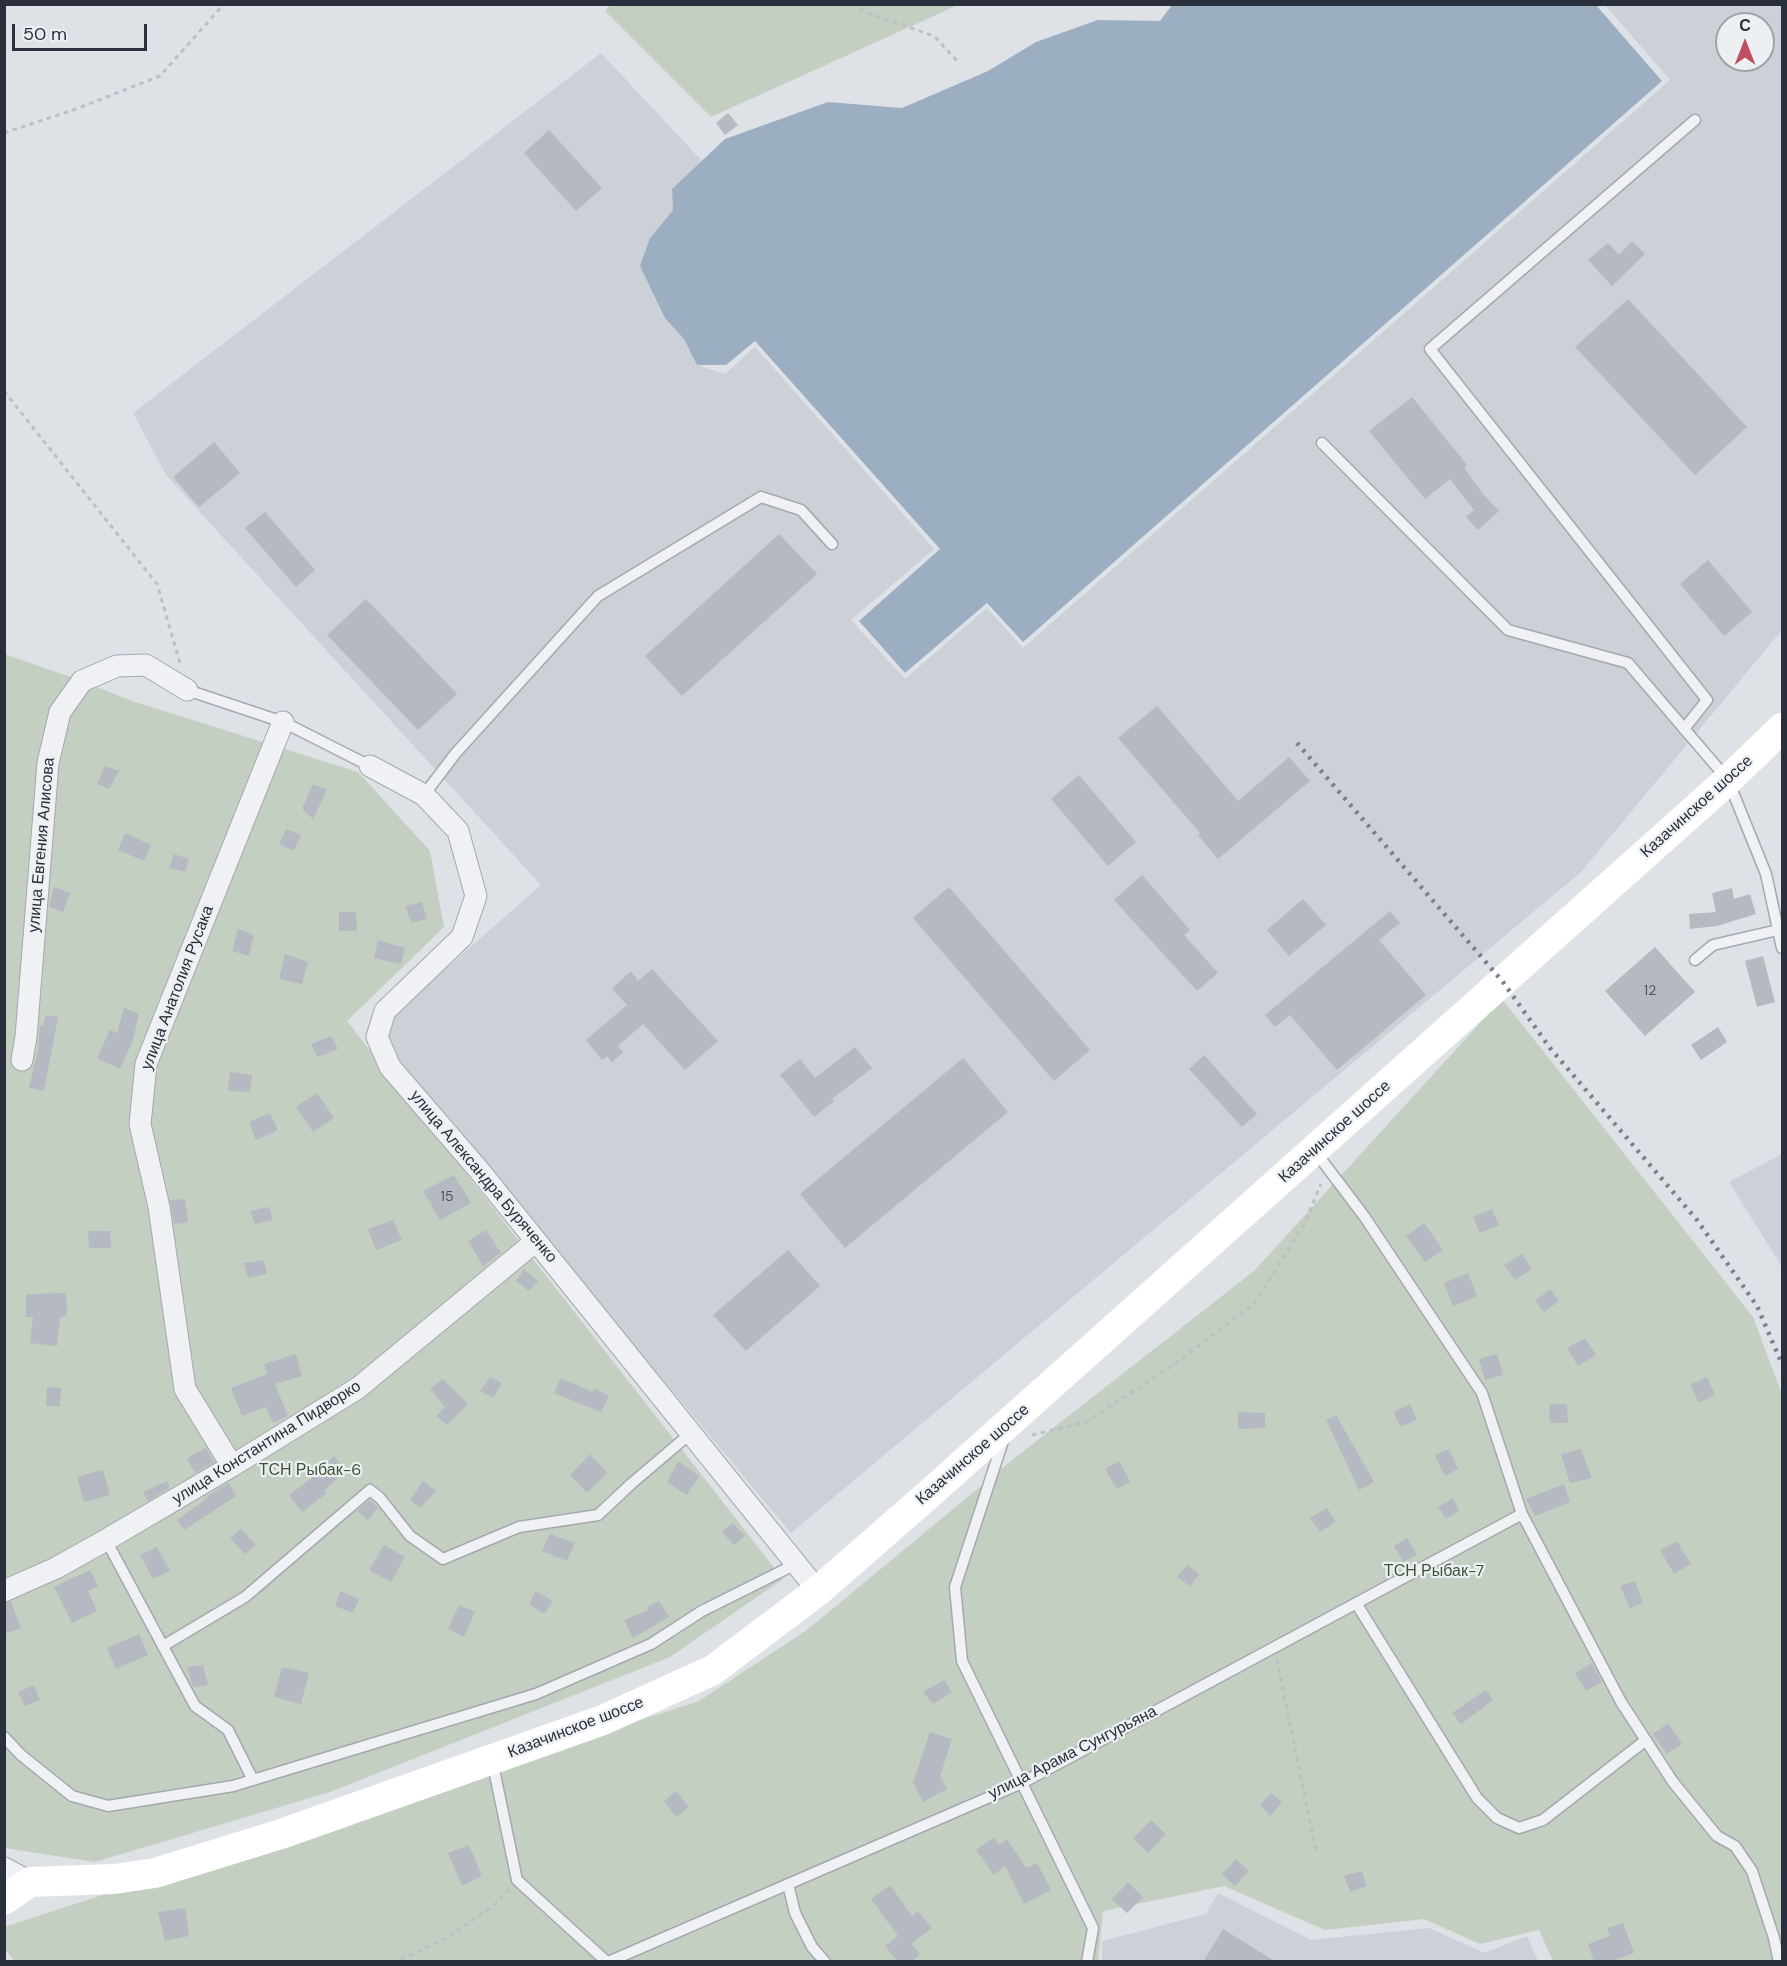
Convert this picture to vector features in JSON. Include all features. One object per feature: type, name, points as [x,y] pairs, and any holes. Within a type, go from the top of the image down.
[{"type":"main road","name":"Казачинское шоссе","points":[[30,1882],[114,1879],[155,1873],[281,1834],[603,1720],[713,1670],[818,1591],[1321,1160],[1782,729]]},
{"type":"main road","points":[[4,1900],[30,1882]]},
{"type":"street","name":"улица Евгения Алисова","points":[[22,1060],[26,1037],[48,763],[60,712],[82,681],[117,666],[146,665],[187,690]]},
{"type":"street","name":"улица Анатолия Русака","points":[[232,1466],[185,1389],[159,1207],[140,1124],[146,1064],[282,722]]},
{"type":"street","name":"улица Александра Буряченко","points":[[370,766],[424,795],[458,831],[476,896],[462,938],[385,1011],[377,1037],[390,1067],[478,1169],[818,1591]]},
{"type":"street","name":"улица Константина Пидворко","points":[[4,1591],[56,1568],[106,1540],[358,1389],[536,1241]]},
{"type":"street","points":[[4,1868],[30,1882]]},
{"type":"lane","points":[[1684,729],[1707,700],[1430,349],[1695,120]]},
{"type":"lane","points":[[1322,443],[1508,630],[1628,663],[1728,780],[1766,874],[1782,948]]},
{"type":"lane","points":[[424,795],[455,754],[598,596],[761,497],[801,510],[832,544]]},
{"type":"lane","points":[[187,690],[282,722],[370,766]]},
{"type":"lane","points":[[1695,960],[1713,945],[1778,930]]},
{"type":"lane","points":[[1321,1160],[1370,1226],[1482,1393],[1522,1514],[1621,1702],[1673,1782],[1717,1836],[1735,1846],[1752,1871],[1774,1938],[1779,1962]]},
{"type":"lane","points":[[1006,1432],[955,1587],[962,1661],[1093,1928],[1087,1962]]},
{"type":"lane","points":[[163,1646],[245,1597],[370,1490],[380,1498],[410,1536],[442,1559],[519,1527],[598,1515],[691,1433]]},
{"type":"lane","name":"улица Арама Сунгурьяна","points":[[608,1962],[1022,1783],[1522,1514]]},
{"type":"lane","points":[[106,1540],[195,1706],[228,1730],[253,1780]]},
{"type":"lane","points":[[4,1737],[21,1755],[72,1796],[108,1806],[232,1786],[536,1694],[651,1644],[702,1611],[796,1563]]},
{"type":"lane","points":[[1356,1603],[1477,1798],[1497,1818],[1519,1828],[1543,1821],[1646,1740]]},
{"type":"lane","points":[[492,1760],[517,1880],[608,1962]]},
{"type":"lane","points":[[788,1884],[795,1913],[813,1947],[825,1962]]},
{"type":"path","points":[[4,133],[76,109],[160,76],[224,4]]},
{"type":"path","points":[[852,4],[863,11],[934,36],[960,64]]},
{"type":"path","points":[[4,391],[157,584],[187,690]]},
{"type":"path","points":[[1006,1432],[1086,1422],[1175,1364],[1254,1304],[1304,1225],[1321,1160]]},
{"type":"path","points":[[1274,1647],[1316,1851]]},
{"type":"path","points":[[392,1962],[450,1936],[497,1903],[517,1880]]},
{"type":"shaded area","points":[[1605,5],[1782,5],[1782,630],[1581,872],[791,1533],[385,1047],[392,1016],[541,885],[166,475],[133,413],[601,53],[702,161],[672,189],[673,210],[650,238],[665,317],[684,339],[697,365],[725,374],[755,347],[934,549],[851,620],[905,679],[987,608],[1023,648],[1670,80]]},
{"type":"shaded area","points":[[1782,1154],[1782,1267],[1729,1182]]},
{"type":"shaded area","points":[[1218,1893],[1311,1940],[1429,1928],[1485,1953],[1527,1936],[1538,1961],[1102,1962],[1102,1941],[1206,1914]]},
{"type":"green space","points":[[610,4],[958,5],[711,117],[605,11]]},
{"type":"green space","name":"ТСН Рыбак-6","points":[[4,654],[132,701],[358,772],[430,851],[444,927],[347,1021],[783,1579],[670,1657],[330,1792],[95,1862],[5,1848]]},
{"type":"green space","name":"ТСН Рыбак-7","points":[[1502,999],[1753,1317],[1781,1392],[1782,1961],[1553,1961],[1539,1930],[1480,1944],[1424,1919],[1325,1930],[1224,1886],[1103,1911],[1098,1962],[15,1962],[5,1949],[4,1927],[699,1701],[807,1630],[1016,1457],[1254,1271]]},
{"type":"water","points":[[1172,5],[1596,5],[1662,81],[1023,642],[987,603],[905,673],[859,621],[940,549],[755,341],[726,365],[697,365],[684,339],[665,318],[640,266],[650,238],[673,210],[672,189],[725,139],[828,102],[902,108],[988,71],[1036,42],[1098,20],[1160,21]]},
{"type":"building","points":[[728,113],[738,125],[725,135],[716,123]]},
{"type":"building","points":[[549,130],[602,188],[576,211],[524,153]]},
{"type":"building","points":[[1632,241],[1645,254],[1612,286],[1588,260],[1608,243],[1619,255]]},
{"type":"building","points":[[1628,299],[1747,427],[1695,475],[1575,347]]},
{"type":"building","points":[[1412,397],[1467,465],[1464,468],[1499,511],[1478,530],[1466,517],[1474,510],[1450,479],[1425,499],[1369,431]]},
{"type":"building","points":[[214,442],[240,473],[199,507],[173,477]]},
{"type":"building","points":[[265,512],[315,570],[296,587],[245,528]]},
{"type":"building","points":[[779,534],[817,574],[682,696],[645,656]]},
{"type":"building","points":[[1708,560],[1752,612],[1724,636],[1680,584]]},
{"type":"building","points":[[366,599],[457,694],[418,730],[327,635]]},
{"type":"building","points":[[1157,706],[1238,801],[1289,757],[1310,781],[1218,859],[1198,835],[1200,833],[1118,738]]},
{"type":"building","points":[[105,766],[119,771],[109,789],[97,784]]},
{"type":"building","points":[[1079,775],[1136,842],[1108,866],[1051,799]]},
{"type":"building","points":[[313,784],[327,790],[313,819],[303,810],[303,806]]},
{"type":"building","points":[[286,829],[301,835],[294,851],[279,844]]},
{"type":"building","points":[[125,833],[151,845],[144,861],[118,850]]},
{"type":"building","points":[[174,854],[189,859],[185,872],[169,868]]},
{"type":"building","points":[[1142,875],[1190,930],[1184,935],[1218,973],[1197,991],[1114,900]]},
{"type":"building","points":[[54,887],[70,893],[63,912],[49,907]]},
{"type":"building","points":[[949,887],[1090,1050],[1054,1081],[913,918]]},
{"type":"building","points":[[1732,888],[1734,899],[1750,894],[1756,914],[1717,926],[1690,929],[1689,914],[1716,912],[1712,893]]},
{"type":"building","points":[[1303,899],[1326,925],[1289,956],[1267,930]]},
{"type":"building","points":[[422,902],[427,919],[412,923],[405,906]]},
{"type":"building","points":[[1390,911],[1400,923],[1379,940],[1426,995],[1337,1070],[1290,1015],[1275,1027],[1265,1015]]},
{"type":"building","points":[[339,912],[356,912],[357,931],[339,931]]},
{"type":"building","points":[[238,929],[254,935],[249,956],[232,951]]},
{"type":"building","points":[[378,940],[405,948],[401,964],[374,958]]},
{"type":"building","points":[[1655,947],[1695,992],[1645,1036],[1605,991]]},
{"type":"building","points":[[285,954],[308,962],[302,984],[279,979]]},
{"type":"building","points":[[1763,956],[1775,1002],[1757,1007],[1745,961]]},
{"type":"building","points":[[652,969],[718,1041],[685,1070],[643,1024],[618,1046],[623,1052],[612,1062],[607,1056],[602,1060],[586,1040],[627,1005],[612,989],[631,971],[638,981]]},
{"type":"building","points":[[124,1008],[139,1014],[133,1040],[120,1069],[97,1058],[110,1030],[117,1033]]},
{"type":"building","points":[[46,1015],[58,1017],[44,1091],[29,1088],[38,1049],[40,1025],[43,1026]]},
{"type":"building","points":[[1718,1027],[1727,1042],[1701,1060],[1691,1045]]},
{"type":"building","points":[[331,1036],[338,1049],[317,1057],[311,1044]]},
{"type":"building","points":[[855,1047],[872,1068],[832,1099],[834,1101],[814,1117],[780,1075],[800,1059],[815,1078]]},
{"type":"building","points":[[1204,1055],[1257,1114],[1242,1127],[1189,1069]]},
{"type":"building","points":[[963,1058],[1008,1112],[845,1248],[800,1194]]},
{"type":"building","points":[[230,1072],[252,1075],[250,1092],[228,1091]]},
{"type":"building","points":[[317,1093],[334,1118],[313,1132],[296,1107]]},
{"type":"building","points":[[270,1113],[278,1130],[256,1140],[249,1122]]},
{"type":"building","points":[[454,1175],[471,1203],[440,1220],[423,1191]]},
{"type":"building","points":[[185,1199],[188,1222],[174,1224],[170,1200]]},
{"type":"building","points":[[269,1207],[273,1220],[255,1224],[250,1211]]},
{"type":"building","points":[[1492,1209],[1499,1225],[1480,1233],[1473,1217]]},
{"type":"building","points":[[393,1220],[402,1240],[376,1250],[368,1229]]},
{"type":"building","points":[[1424,1223],[1443,1250],[1425,1262],[1406,1236]]},
{"type":"building","points":[[486,1230],[501,1253],[483,1266],[468,1241]]},
{"type":"building","points":[[88,1231],[110,1231],[111,1248],[89,1248]]},
{"type":"building","points":[[788,1250],[820,1286],[746,1351],[713,1315]]},
{"type":"building","points":[[1522,1254],[1532,1269],[1515,1280],[1504,1265]]},
{"type":"building","points":[[264,1260],[267,1274],[248,1278],[244,1263]]},
{"type":"building","points":[[524,1269],[538,1281],[529,1291],[516,1281]]},
{"type":"building","points":[[1468,1273],[1477,1296],[1453,1306],[1444,1283]]},
{"type":"building","points":[[1550,1289],[1559,1301],[1544,1312],[1535,1301]]},
{"type":"building","points":[[66,1293],[67,1316],[60,1317],[57,1346],[30,1343],[33,1317],[26,1317],[26,1294]]},
{"type":"building","points":[[1585,1338],[1596,1355],[1578,1366],[1567,1348]]},
{"type":"building","points":[[296,1354],[302,1376],[275,1384],[288,1416],[273,1423],[266,1407],[242,1416],[231,1388],[267,1374],[264,1364]]},
{"type":"building","points":[[1497,1354],[1503,1375],[1485,1380],[1479,1359]]},
{"type":"building","points":[[490,1377],[502,1383],[493,1398],[480,1391]]},
{"type":"building","points":[[1707,1377],[1715,1395],[1699,1403],[1690,1385]]},
{"type":"building","points":[[561,1378],[592,1392],[594,1388],[609,1396],[601,1412],[554,1393]]},
{"type":"building","points":[[443,1379],[468,1404],[447,1425],[436,1416],[445,1407],[430,1389]]},
{"type":"building","points":[[47,1387],[61,1388],[60,1407],[46,1406]]},
{"type":"building","points":[[1410,1404],[1417,1420],[1400,1427],[1394,1412]]},
{"type":"building","points":[[1549,1404],[1567,1404],[1568,1423],[1550,1423]]},
{"type":"building","points":[[1238,1412],[1265,1413],[1265,1428],[1238,1429]]},
{"type":"building","points":[[1336,1415],[1374,1482],[1359,1490],[1326,1420]]},
{"type":"building","points":[[206,1448],[214,1462],[195,1473],[187,1458]]},
{"type":"building","points":[[1449,1449],[1458,1469],[1445,1476],[1435,1455]]},
{"type":"building","points":[[1581,1449],[1592,1478],[1570,1483],[1561,1454]]},
{"type":"building","points":[[590,1454],[607,1473],[587,1493],[570,1475]]},
{"type":"building","points":[[334,1456],[346,1470],[325,1490],[327,1493],[302,1512],[289,1495],[325,1468],[323,1467]]},
{"type":"building","points":[[678,1461],[699,1476],[687,1495],[667,1482]]},
{"type":"building","points":[[1119,1461],[1130,1482],[1117,1489],[1105,1469]]},
{"type":"building","points":[[103,1470],[110,1495],[84,1502],[77,1477]]},
{"type":"building","points":[[167,1481],[170,1487],[148,1501],[143,1492]]},
{"type":"building","points":[[423,1481],[436,1491],[420,1508],[410,1500]]},
{"type":"building","points":[[229,1483],[236,1496],[184,1530],[177,1520],[208,1498],[207,1496]]},
{"type":"building","points":[[1564,1484],[1570,1502],[1535,1516],[1526,1499]]},
{"type":"building","points":[[1453,1498],[1459,1511],[1446,1519],[1438,1507]]},
{"type":"building","points":[[370,1500],[378,1508],[368,1520],[357,1511]]},
{"type":"building","points":[[1327,1508],[1336,1522],[1320,1532],[1310,1518]]},
{"type":"building","points":[[733,1523],[745,1536],[734,1545],[722,1532]]},
{"type":"building","points":[[241,1529],[256,1545],[245,1554],[230,1538]]},
{"type":"building","points":[[550,1534],[575,1543],[567,1561],[542,1551]]},
{"type":"building","points":[[1407,1538],[1417,1555],[1403,1562],[1394,1546]]},
{"type":"building","points":[[1677,1541],[1691,1564],[1674,1574],[1660,1550]]},
{"type":"building","points":[[384,1545],[405,1557],[391,1582],[369,1570]]},
{"type":"building","points":[[157,1547],[170,1571],[153,1579],[140,1555]]},
{"type":"building","points":[[1187,1565],[1199,1574],[1190,1586],[1177,1577]]},
{"type":"building","points":[[90,1570],[98,1586],[88,1591],[97,1611],[72,1623],[54,1587]]},
{"type":"building","points":[[1635,1581],[1643,1603],[1630,1608],[1620,1586]]},
{"type":"building","points":[[340,1591],[359,1599],[353,1613],[335,1606]]},
{"type":"building","points":[[536,1591],[553,1601],[544,1614],[529,1604]]},
{"type":"building","points":[[659,1601],[669,1617],[633,1638],[624,1620],[648,1610],[647,1607]]},
{"type":"building","points":[[11,1602],[21,1628],[4,1634],[4,1603]]},
{"type":"building","points":[[459,1605],[475,1612],[464,1637],[448,1629]]},
{"type":"building","points":[[139,1634],[148,1655],[116,1669],[107,1648]]},
{"type":"building","points":[[1592,1663],[1602,1682],[1586,1691],[1575,1673]]},
{"type":"building","points":[[203,1665],[208,1685],[193,1687],[187,1667]]},
{"type":"building","points":[[282,1667],[309,1673],[301,1704],[274,1697]]},
{"type":"building","points":[[944,1680],[952,1692],[933,1704],[923,1692]]},
{"type":"building","points":[[34,1685],[40,1700],[25,1706],[18,1692]]},
{"type":"building","points":[[1486,1690],[1493,1700],[1461,1724],[1452,1713]]},
{"type":"building","points":[[1668,1723],[1682,1744],[1667,1754],[1653,1734]]},
{"type":"building","points":[[930,1732],[952,1739],[940,1776],[947,1789],[923,1802],[913,1783]]},
{"type":"building","points":[[676,1791],[689,1807],[676,1817],[664,1801]]},
{"type":"building","points":[[1271,1793],[1282,1802],[1270,1816],[1260,1805]]},
{"type":"building","points":[[1151,1820],[1166,1834],[1148,1853],[1133,1839]]},
{"type":"building","points":[[994,1837],[999,1845],[1007,1839],[1026,1868],[1037,1863],[1051,1890],[1024,1904],[1005,1866],[994,1875],[976,1850]]},
{"type":"building","points":[[469,1845],[482,1876],[462,1886],[448,1853]]},
{"type":"building","points":[[1236,1859],[1249,1871],[1235,1886],[1222,1874]]},
{"type":"building","points":[[1362,1871],[1367,1886],[1350,1892],[1344,1876]]},
{"type":"building","points":[[1128,1882],[1143,1897],[1127,1913],[1112,1899]]},
{"type":"building","points":[[890,1885],[912,1916],[918,1911],[932,1928],[911,1944],[920,1954],[911,1962],[898,1962],[885,1946],[898,1936],[871,1899]]},
{"type":"building","points":[[185,1908],[189,1936],[165,1941],[158,1912]]},
{"type":"building","points":[[1623,1923],[1634,1953],[1609,1962],[1594,1962],[1588,1944],[1610,1936],[1607,1928]]},
{"type":"building","points":[[1223,1929],[1276,1962],[1203,1962]]},
{"type":"railway","points":[[1297,743],[1503,982],[1550,1048],[1697,1220],[1757,1306],[1782,1364]]}]
